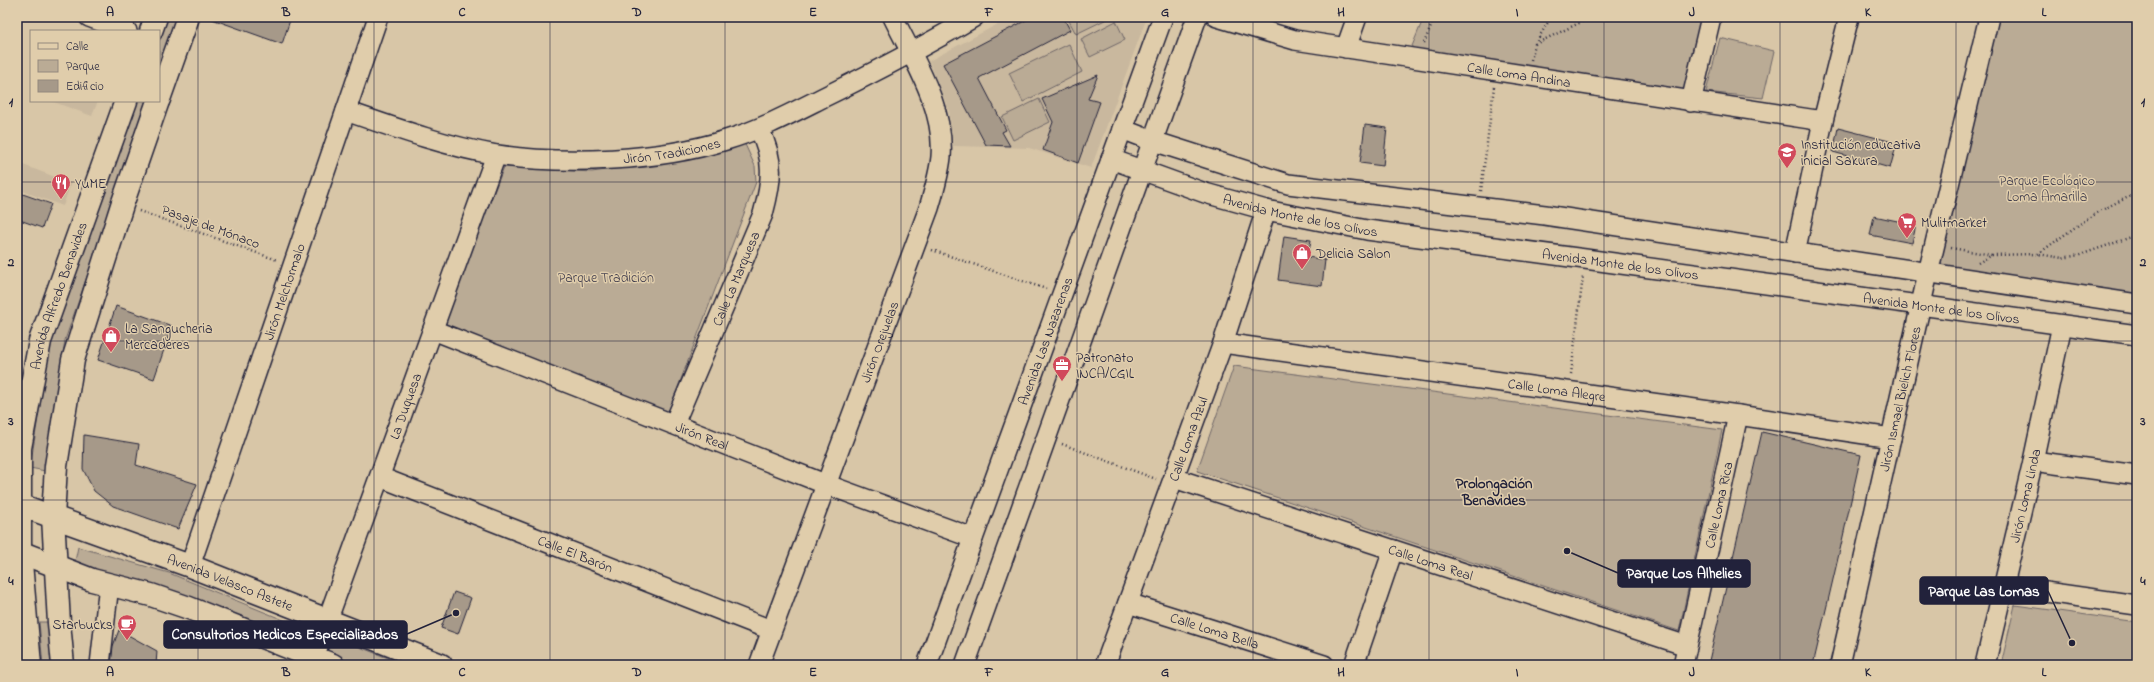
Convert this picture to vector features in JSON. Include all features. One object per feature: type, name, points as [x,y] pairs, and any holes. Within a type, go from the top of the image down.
[{"type":"main road","points":[[151,30],[156,17]]},
{"type":"main road","points":[[160,97],[188,17]]},
{"type":"main road","name":"Avenida Alfredo Benavides","points":[[30,665],[18,552],[18,450],[40,341],[126,102]]},
{"type":"main road","points":[[63,665],[53,517],[56,466],[73,360],[122,204],[158,102]]},
{"type":"main road","name":"Avenida Velasco Astete","points":[[18,504],[190,566],[441,665]]},
{"type":"main road","points":[[18,552],[92,580],[164,599],[324,661]]},
{"type":"street","points":[[89,17],[124,30]]},
{"type":"street","name":"Jirón Melchormalo","points":[[190,566],[378,17]]},
{"type":"street","name":"Jirón Orejuelas","points":[[759,665],[937,181],[941,156],[940,134],[935,110],[893,17]]},
{"type":"street","name":"Jirón Tradiciones","points":[[346,111],[404,131],[496,154],[533,159],[570,159],[662,154],[725,141],[760,129],[911,54],[974,17]]},
{"type":"street","name":"Avenida Las Nazarenas","points":[[927,665],[1163,17]]},
{"type":"street","points":[[965,665],[1198,17]]},
{"type":"street","name":"Calle Loma Andina","points":[[1217,17],[1295,40],[1691,102],[1823,121]]},
{"type":"street","points":[[1346,48],[1357,17]]},
{"type":"street","points":[[1691,102],[1711,17]]},
{"type":"street","points":[[1796,252],[1823,121],[1849,17]]},
{"type":"street","name":"Jirón Ismael Bielich Flores","points":[[1840,665],[1922,306],[1928,273],[1989,17]]},
{"type":"street","name":"Calle La Marquesa","points":[[674,424],[763,214],[770,188],[771,164],[767,145],[760,129]]},
{"type":"street","name":"Avenida Monte de los Olivos","points":[[1122,129],[1153,141],[1288,184],[1479,207],[1796,252],[1951,277],[2137,304]]},
{"type":"street","name":"La Duquesa","points":[[324,661],[327,620],[496,154]]},
{"type":"street","name":"Avenida Monte de los Olivos","points":[[1111,159],[1142,172],[1205,193],[1266,210],[1367,230],[2137,335]]},
{"type":"street","name":"Calle Loma Azul","points":[[1105,665],[1223,343],[1266,210]]},
{"type":"street","name":"Jirón Loma Linda","points":[[1985,665],[2033,461],[2062,325]]},
{"type":"street","name":"Jirón Real","points":[[433,330],[825,484],[973,538]]},
{"type":"street","name":"Calle Loma Alegre","points":[[1223,343],[1738,415],[1891,438]]},
{"type":"street","name":"Calle Loma Rica","points":[[1683,665],[1738,415]]},
{"type":"street","points":[[2033,461],[2137,475]]},
{"type":"street","name":"Calle El Barón","points":[[380,476],[771,630]]},
{"type":"street","name":"Calle Loma Real","points":[[1172,481],[1393,550],[1687,646]]},
{"type":"street","points":[[1354,665],[1393,550]]},
{"type":"street","points":[[100,665],[108,584]]},
{"type":"street","points":[[2003,586],[2137,605]]},
{"type":"street","name":"Calle Loma Bella","points":[[1128,603],[1324,665]]},
{"type":"path","points":[[1423,46],[1435,17]]},
{"type":"path","points":[[1530,62],[1535,44],[1551,17]]},
{"type":"path","points":[[1535,44],[1592,17]]},
{"type":"path","points":[[2110,17],[2137,21]]},
{"type":"path","points":[[1479,207],[1496,71]]},
{"type":"path","points":[[2038,254],[2077,225],[2114,202],[2137,194]]},
{"type":"path","name":"Pasaje de Mónaco","points":[[122,204],[293,266]]},
{"type":"path","points":[[1935,245],[1992,255],[2038,254],[2062,258],[2080,255],[2137,235]]},
{"type":"path","points":[[915,244],[1062,294]]},
{"type":"path","points":[[1951,277],[1992,255]]},
{"type":"path","points":[[1568,391],[1585,259]]},
{"type":"path","points":[[1046,438],[1172,481]]},
{"type":"shaded area","points":[[1011,17],[1147,17],[1091,168],[1029,148],[953,146],[949,111],[929,61]]},
{"type":"shaded area","points":[[54,102],[98,102],[92,116]]},
{"type":"shaded area","points":[[18,163],[71,183],[63,206],[17,189]]},
{"type":"green space","points":[[163,17],[177,17],[160,65],[160,30]]},
{"type":"green space","points":[[1067,17],[1111,17],[1076,34]]},
{"type":"green space","points":[[1424,17],[1705,17],[1686,94],[1410,51]]},
{"type":"green space","name":"Parque Ecológico Loma Amarilla","points":[[1993,17],[2107,17],[2137,21],[2137,294],[1936,266]]},
{"type":"green space","points":[[1116,21],[1125,40],[1090,57],[1081,39]]},
{"type":"green space","points":[[1720,38],[1774,51],[1763,98],[1706,92]]},
{"type":"green space","points":[[1069,44],[1082,72],[1023,102],[1009,73]]},
{"type":"green space","points":[[1039,99],[1050,122],[1013,140],[1002,117]]},
{"type":"green space","points":[[133,102],[148,102],[65,340],[45,471],[30,468],[52,330]]},
{"type":"green space","name":"Parque Tradición","points":[[743,140],[755,166],[756,182],[667,416],[440,327],[504,167],[592,172],[635,166]]},
{"type":"green space","points":[[1234,366],[1722,430],[1679,631],[1197,471]]},
{"type":"green space","points":[[78,547],[169,573],[308,630],[303,645],[74,566]]},
{"type":"green space","points":[[2015,605],[2137,622],[2137,665],[2001,665]]},
{"type":"green space","points":[[39,622],[52,622],[57,665],[43,665]]},
{"type":"green space","points":[[331,636],[406,665],[352,665],[326,655],[324,649]]},
{"type":"building","points":[[213,17],[291,17],[282,44],[212,19]]},
{"type":"building","points":[[1032,17],[1063,17],[1070,30],[979,78],[1006,130],[1002,132],[1010,146],[986,145],[943,64]]},
{"type":"building","points":[[1098,75],[1088,99],[1100,102],[1078,163],[1043,150],[1053,122],[1042,99]]},
{"type":"building","points":[[1365,125],[1387,128],[1383,166],[1360,163]]},
{"type":"building","points":[[1838,128],[1897,143],[1890,168],[1833,152]]},
{"type":"building","points":[[17,192],[51,204],[42,228],[17,219]]},
{"type":"building","points":[[1874,216],[1916,225],[1912,243],[1870,235]]},
{"type":"building","name":"Delicia Salon","points":[[1284,236],[1311,240],[1308,257],[1325,260],[1322,286],[1278,280]]},
{"type":"building","points":[[116,306],[172,326],[154,379],[98,360]]},
{"type":"building","points":[[1762,432],[1861,455],[1842,541],[1813,665],[1708,665]]},
{"type":"building","points":[[84,435],[139,444],[136,465],[197,484],[178,529],[113,506],[94,491],[83,469]]},
{"type":"building","points":[[454,592],[471,598],[458,634],[441,628]]},
{"type":"building","name":"Starbucks","points":[[119,630],[157,651],[156,665],[111,665],[113,646]]},
{"type":"place","name":"Institución educativa inicial Sakura","points":[[1787,169]]},
{"type":"place","name":"YuME","points":[[61,200]]},
{"type":"place","name":"Mulitmarket","points":[[1907,239]]},
{"type":"place","name":"Delicia Salon","points":[[1302,270]]},
{"type":"place","name":"La Sangucheria Mercaderes","points":[[111,353]]},
{"type":"place","name":"Patronato INCA/CGIL","points":[[1062,382]]},
{"type":"place","name":"Parque Los Alhelies","points":[[1567,551]]},
{"type":"place","name":"Consultorios Medicos Especializados","points":[[456,613]]},
{"type":"place","name":"Starbucks","points":[[127,641]]},
{"type":"place","name":"Parque Las Lomas","points":[[2072,643]]},
{"type":"district","name":"Prolongación Benavides","points":[[1494,492]]}]
